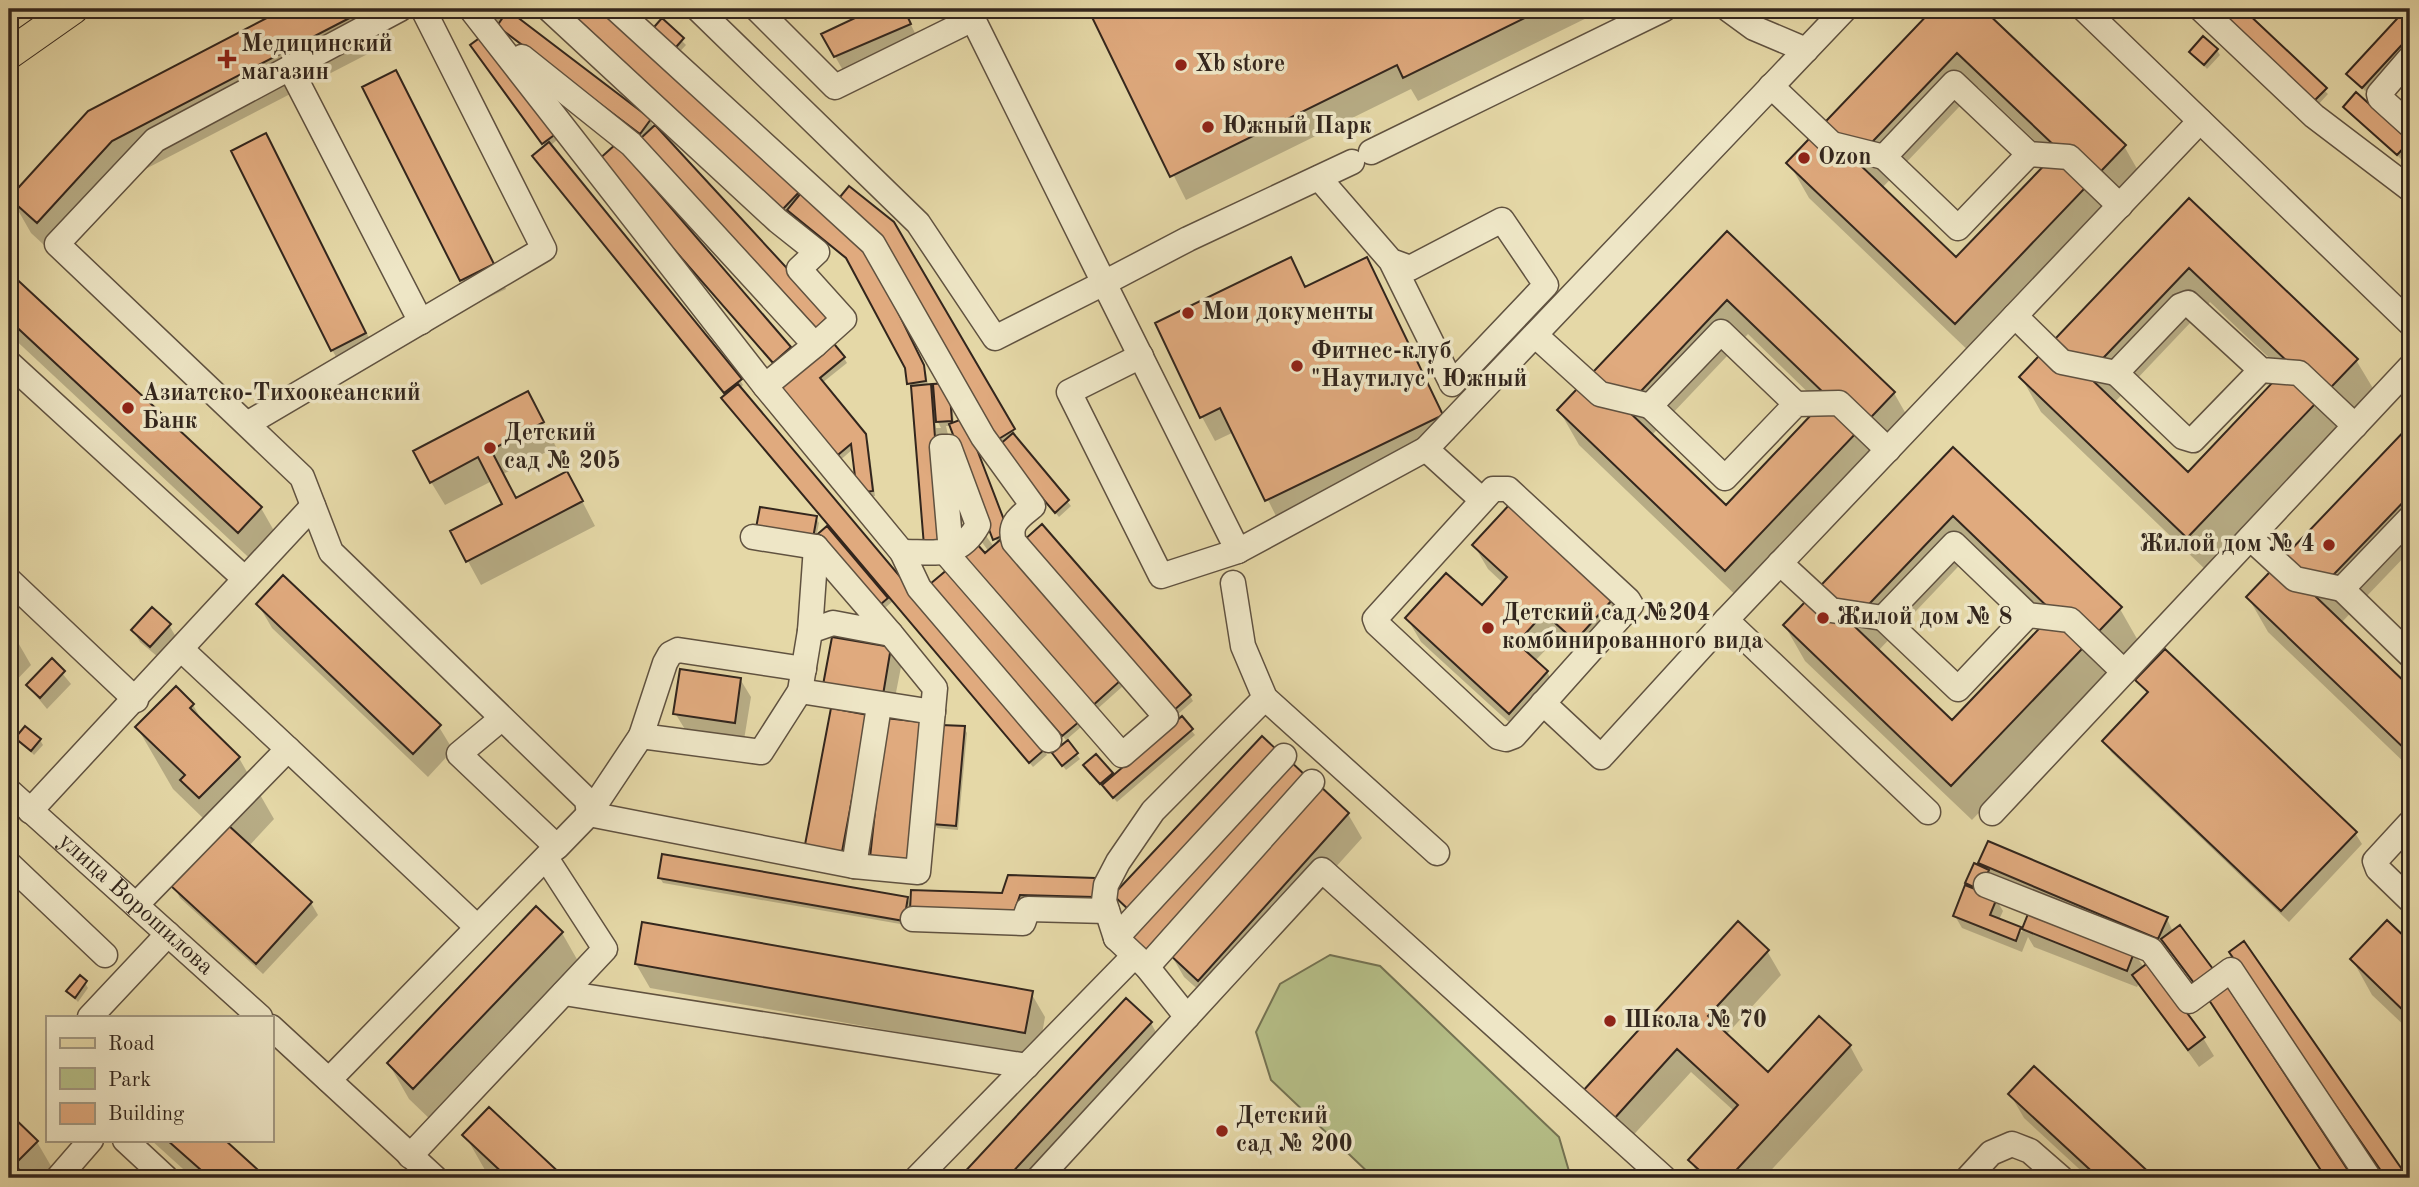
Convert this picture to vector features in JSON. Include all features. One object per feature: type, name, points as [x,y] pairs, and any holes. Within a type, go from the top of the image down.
[{"type":"main road","points":[[11,49],[73,9]]},
{"type":"street","points":[[400,9],[155,140],[57,244],[302,477],[331,552],[587,800],[589,814]]},
{"type":"street","points":[[247,424],[544,249],[423,9]]},
{"type":"street","points":[[471,9],[765,386],[902,552],[919,588],[1049,740]]},
{"type":"street","points":[[550,9],[778,221],[817,252],[799,269],[844,319],[765,386]]},
{"type":"street","points":[[616,9],[873,244],[983,437],[1033,506],[1014,522],[1011,531],[1014,542],[1166,717],[1122,755],[948,552],[902,552]]},
{"type":"street","points":[[757,9],[835,87],[971,14],[1238,551]]},
{"type":"street","points":[[711,12],[918,223],[995,338],[1188,239],[1664,9]]},
{"type":"street","points":[[1728,9],[1754,28],[1805,50]]},
{"type":"street","points":[[1141,356],[1069,392],[1161,576],[1238,551],[1426,449],[1845,9]]},
{"type":"street","points":[[2084,9],[2410,323]]},
{"type":"street","points":[[2201,9],[2315,116],[2407,178]]},
{"type":"street","points":[[491,33],[631,144],[815,345]]},
{"type":"street","points":[[2410,58],[2379,94],[2380,98],[2410,125]]},
{"type":"street","points":[[290,68],[421,322]]},
{"type":"street","points":[[1884,156],[1954,82],[2029,154],[2069,157],[2120,206]]},
{"type":"street","points":[[1771,86],[1832,144],[1884,156],[1958,228],[2029,154]]},
{"type":"street","points":[[1543,703],[1601,757],[1726,620],[2200,121]]},
{"type":"street","points":[[1319,178],[1391,261],[1452,384],[1546,285],[1502,220],[1410,268],[1391,261]]},
{"type":"street","points":[[2116,373],[2184,303],[2192,305],[2261,370],[2299,373],[2355,426]]},
{"type":"street","points":[[2015,316],[2062,362],[2116,373],[2183,437],[2193,440],[2261,370]]},
{"type":"street","points":[[1650,406],[1721,332],[1796,404]]},
{"type":"street","points":[[1535,335],[1600,394],[1650,406],[1725,478],[1796,404],[1839,403],[1888,450]]},
{"type":"street","points":[[9,363],[245,579]]},
{"type":"street","points":[[1992,813],[2410,367]]},
{"type":"street","points":[[1426,449],[1482,500]]},
{"type":"street","points":[[1493,489],[1508,489],[1628,600],[1630,606],[1514,736],[1506,739],[1498,737],[1377,624],[1378,613],[1482,500],[1493,489]]},
{"type":"street","points":[[30,811],[136,700],[313,506]]},
{"type":"street","points":[[2342,589],[2410,518]]},
{"type":"street","points":[[589,814],[854,866],[918,872],[935,688],[816,547],[753,537]]},
{"type":"street","points":[[2250,538],[2295,579],[2342,589],[2410,655]]},
{"type":"street","points":[[1883,618],[1954,544],[2028,615],[2070,620],[2124,672]]},
{"type":"street","points":[[641,736],[761,752],[802,680],[810,631],[816,547]]},
{"type":"street","points":[[1780,563],[1831,610],[1883,618],[1958,689],[2028,615]]},
{"type":"street","points":[[1233,583],[1243,646],[1265,698],[1437,853]]},
{"type":"street","points":[[12,591],[136,700]]},
{"type":"street","points":[[1726,620],[1928,813]]},
{"type":"street","points":[[810,631],[833,623],[891,634]]},
{"type":"street","points":[[181,649],[477,927]]},
{"type":"street","points":[[329,1080],[589,814],[641,736],[670,654],[678,650],[802,680],[879,706],[933,712]]},
{"type":"street","points":[[1187,1017],[1141,961],[1116,938],[1104,901],[1106,885],[1153,811],[1265,698]]},
{"type":"street","points":[[854,866],[879,706]]},
{"type":"street","points":[[410,1156],[605,949],[551,852],[459,754],[501,719]]},
{"type":"street","points":[[136,905],[288,749]]},
{"type":"street","points":[[1116,938],[1284,756]]},
{"type":"street","points":[[918,1178],[1027,1066],[1141,961],[1312,782]]},
{"type":"street","name":"улица Ворошилова","points":[[9,791],[259,1016]]},
{"type":"street","points":[[2410,823],[2375,861],[2378,869],[2410,900]]},
{"type":"street","points":[[9,864],[105,955]]},
{"type":"street","points":[[1039,1178],[1322,870],[1664,1178]]},
{"type":"street","points":[[1986,884],[2151,950],[2189,1000],[2231,970],[2369,1178]]},
{"type":"street","points":[[913,919],[1023,923],[1028,909],[1107,911]]},
{"type":"street","points":[[91,1016],[168,934]]},
{"type":"street","points":[[564,993],[1027,1066]]},
{"type":"street","points":[[273,1029],[435,1178]]},
{"type":"street","points":[[58,1178],[90,1142]]},
{"type":"street","points":[[127,1142],[166,1178]]},
{"type":"street","points":[[1968,1178],[1991,1153],[2012,1144],[2030,1150],[2061,1178]]},
{"type":"green space","points":[[1330,955],[1380,966],[1559,1137],[1571,1178],[1374,1178],[1271,1080],[1256,1032],[1280,984]]},
{"type":"building","points":[[284,9],[367,9],[112,141],[37,223],[9,198],[88,111]]},
{"type":"building","points":[[567,9],[611,9],[803,188],[782,210]]},
{"type":"building","points":[[874,9],[904,9],[911,24],[834,57],[821,34]]},
{"type":"building","name":"Южный Парк","points":[[1088,9],[1543,9],[1403,78],[1397,65],[1170,177]]},
{"type":"building","points":[[1933,9],[1983,9],[2126,145],[1955,324],[1786,163]],"holes":[[[1957,53],[2059,150],[1956,257],[1855,160]]]},
{"type":"building","points":[[2213,9],[2243,9],[2327,88],[2313,102]]},
{"type":"building","points":[[2406,9],[2410,9],[2410,36],[2362,88],[2346,74]]},
{"type":"building","points":[[508,10],[651,119],[640,134],[497,26]]},
{"type":"building","points":[[662,18],[684,38],[670,54],[648,34]]},
{"type":"building","points":[[485,34],[557,133],[542,144],[470,45]]},
{"type":"building","points":[[2203,36],[2218,49],[2204,65],[2189,52]]},
{"type":"building","points":[[396,70],[494,264],[460,281],[362,87]]},
{"type":"building","points":[[2356,92],[2410,141],[2397,155],[2343,107]]},
{"type":"building","points":[[655,125],[830,315],[816,328],[641,138]]},
{"type":"building","points":[[266,133],[366,333],[331,351],[231,151]]},
{"type":"building","points":[[549,142],[742,379],[724,393],[532,156]]},
{"type":"building","points":[[616,144],[791,347],[773,363],[597,161]]},
{"type":"building","points":[[849,186],[894,222],[1015,429],[997,440],[835,203]]},
{"type":"building","points":[[801,193],[864,243],[924,365],[926,381],[907,384],[905,368],[846,258],[787,210]]},
{"type":"building","points":[[2189,198],[2358,359],[2187,538],[2019,377]],"holes":[[[2189,268],[2290,364],[2188,472],[2087,375]]]},
{"type":"building","points":[[1727,231],[1895,392],[1725,571],[1557,410]],"holes":[[[1727,300],[1828,397],[1726,505],[1625,408]]]},
{"type":"building","name":"Фитнес-клуб \"Наутилус\" Южный","points":[[1291,257],[1305,287],[1367,257],[1443,415],[1265,501],[1220,408],[1200,418],[1155,323]]},
{"type":"building","points":[[9,272],[262,507],[238,533],[9,320]]},
{"type":"building","points":[[830,339],[845,357],[820,378],[866,434],[873,491],[857,493],[851,444],[833,459],[773,387]]},
{"type":"building","points":[[949,383],[952,421],[936,422],[933,384]]},
{"type":"building","points":[[738,384],[1045,749],[1029,763],[721,398]]},
{"type":"building","points":[[931,384],[943,544],[924,546],[911,386]]},
{"type":"building","name":"Детский сад № 205","points":[[528,391],[544,422],[491,450],[516,498],[567,471],[583,501],[466,562],[450,531],[502,504],[478,457],[430,483],[413,451]]},
{"type":"building","points":[[965,418],[1009,533],[993,540],[949,424]]},
{"type":"building","name":"Жилой дом № 4","points":[[2410,425],[2410,495],[2314,595],[2410,687],[2410,754],[2246,597]]},
{"type":"building","points":[[1013,433],[1069,500],[1055,513],[998,446]]},
{"type":"building","name":"Жилой дом № 8","points":[[1953,447],[2122,607],[1951,786],[1783,625]],"holes":[[[1953,516],[2054,613],[1952,720],[1851,623]]]},
{"type":"building","points":[[1510,504],[1613,599],[1575,641],[1544,613],[1517,643],[1548,671],[1509,714],[1405,618],[1446,573],[1482,605],[1507,577],[1472,545]]},
{"type":"building","points":[[760,507],[817,516],[813,538],[756,528]]},
{"type":"building","points":[[1042,524],[1191,695],[1172,712],[1023,541]]},
{"type":"building","points":[[827,526],[888,598],[874,610],[813,538]]},
{"type":"building","points":[[1000,540],[1121,680],[1090,708],[959,558],[976,543],[985,553]]},
{"type":"building","points":[[948,569],[1080,721],[1062,736],[930,584]]},
{"type":"building","points":[[283,575],[441,725],[413,754],[256,604]]},
{"type":"building","points":[[152,607],[171,624],[150,647],[131,630]]},
{"type":"building","points":[[832,637],[891,647],[883,695],[823,685]]},
{"type":"building","points":[[2165,649],[2357,832],[2281,911],[2102,741],[2148,692],[2135,680]]},
{"type":"building","points":[[52,658],[65,671],[40,698],[26,685]]},
{"type":"building","points":[[680,669],[741,678],[735,723],[673,714]]},
{"type":"building","points":[[176,686],[194,704],[190,708],[240,757],[199,798],[180,780],[185,775],[135,727]]},
{"type":"building","points":[[831,708],[868,715],[841,857],[804,850]]},
{"type":"building","points":[[1182,716],[1193,729],[1113,798],[1102,785]]},
{"type":"building","points":[[885,718],[922,722],[908,861],[870,858]]},
{"type":"building","points":[[941,725],[965,726],[956,826],[932,824]]},
{"type":"building","points":[[25,726],[41,739],[31,751],[15,738]]},
{"type":"building","points":[[1262,736],[1278,751],[1129,910],[1113,895]]},
{"type":"building","points":[[1068,740],[1078,753],[1062,766],[1052,753]]},
{"type":"building","points":[[1096,754],[1113,773],[1100,784],[1083,765]]},
{"type":"building","points":[[1288,759],[1306,776],[1146,951],[1128,934]]},
{"type":"building","points":[[1319,785],[1349,813],[1198,981],[1168,953]]},
{"type":"building","points":[[228,825],[312,902],[256,964],[171,886]]},
{"type":"building","points":[[1988,841],[2168,917],[2158,939],[1978,863]]},
{"type":"building","points":[[662,854],[908,897],[904,921],[658,878]]},
{"type":"building","points":[[1974,863],[1989,870],[1980,890],[1965,883]]},
{"type":"building","points":[[1008,875],[1095,878],[1094,897],[1020,895],[1014,913],[910,910],[911,890],[1002,893]]},
{"type":"building","points":[[1965,885],[1997,898],[1990,915],[2021,927],[2016,941],[1953,916]]},
{"type":"building","points":[[536,906],[563,932],[413,1089],[387,1063]]},
{"type":"building","points":[[2030,909],[2135,950],[2127,971],[2022,929]]},
{"type":"building","points":[[2387,920],[2410,942],[2410,1017],[2350,959]]},
{"type":"building","points":[[1738,921],[1769,950],[1708,1016],[1768,1072],[1819,1016],[1851,1045],[1729,1178],[1708,1178],[1688,1160],[1738,1105],[1677,1049],[1613,1120],[1582,1092]]},
{"type":"building","points":[[642,922],[1033,991],[1025,1033],[635,964]]},
{"type":"building","points":[[2180,925],[2213,969],[2194,983],[2161,939]]},
{"type":"building","points":[[2244,941],[2408,1178],[2386,1178],[2229,952]]},
{"type":"building","points":[[2149,962],[2205,1037],[2188,1050],[2132,975]]},
{"type":"building","points":[[80,975],[87,981],[75,998],[66,991]]},
{"type":"building","points":[[2226,984],[2353,1178],[2326,1178],[2207,997]]},
{"type":"building","points":[[1126,998],[1152,1022],[1007,1178],[959,1178]]},
{"type":"building","points":[[2034,1066],[2155,1178],[2099,1178],[2008,1094]]},
{"type":"building","points":[[489,1107],[565,1178],[508,1178],[462,1135]]},
{"type":"building","points":[[9,1113],[38,1141],[10,1169],[9,1168]]},
{"type":"building","points":[[169,1142],[227,1142],[267,1178],[210,1178]]},
{"type":"place","name":"Медицинский магазин","points":[[227,59]]},
{"type":"place","name":"Xb store","points":[[1181,65]]},
{"type":"place","name":"Южный Парк","points":[[1208,127]]},
{"type":"place","name":"Ozon","points":[[1804,158]]},
{"type":"place","name":"Мои документы","points":[[1188,313]]},
{"type":"place","name":"Фитнес-клуб \"Наутилус\" Южный","points":[[1297,366]]},
{"type":"place","name":"Азиатско-Тихоокеанский Банк","points":[[128,408]]},
{"type":"place","name":"Детский сад № 205","points":[[490,448]]},
{"type":"place","name":"Жилой дом № 4","points":[[2329,545]]},
{"type":"place","name":"Жилой дом № 8","points":[[1823,618]]},
{"type":"place","name":"Детский сад №204 комбинированного вида","points":[[1488,628]]},
{"type":"place","name":"Школа № 70","points":[[1610,1021]]},
{"type":"place","name":"Детский сад № 200","points":[[1222,1131]]}]
